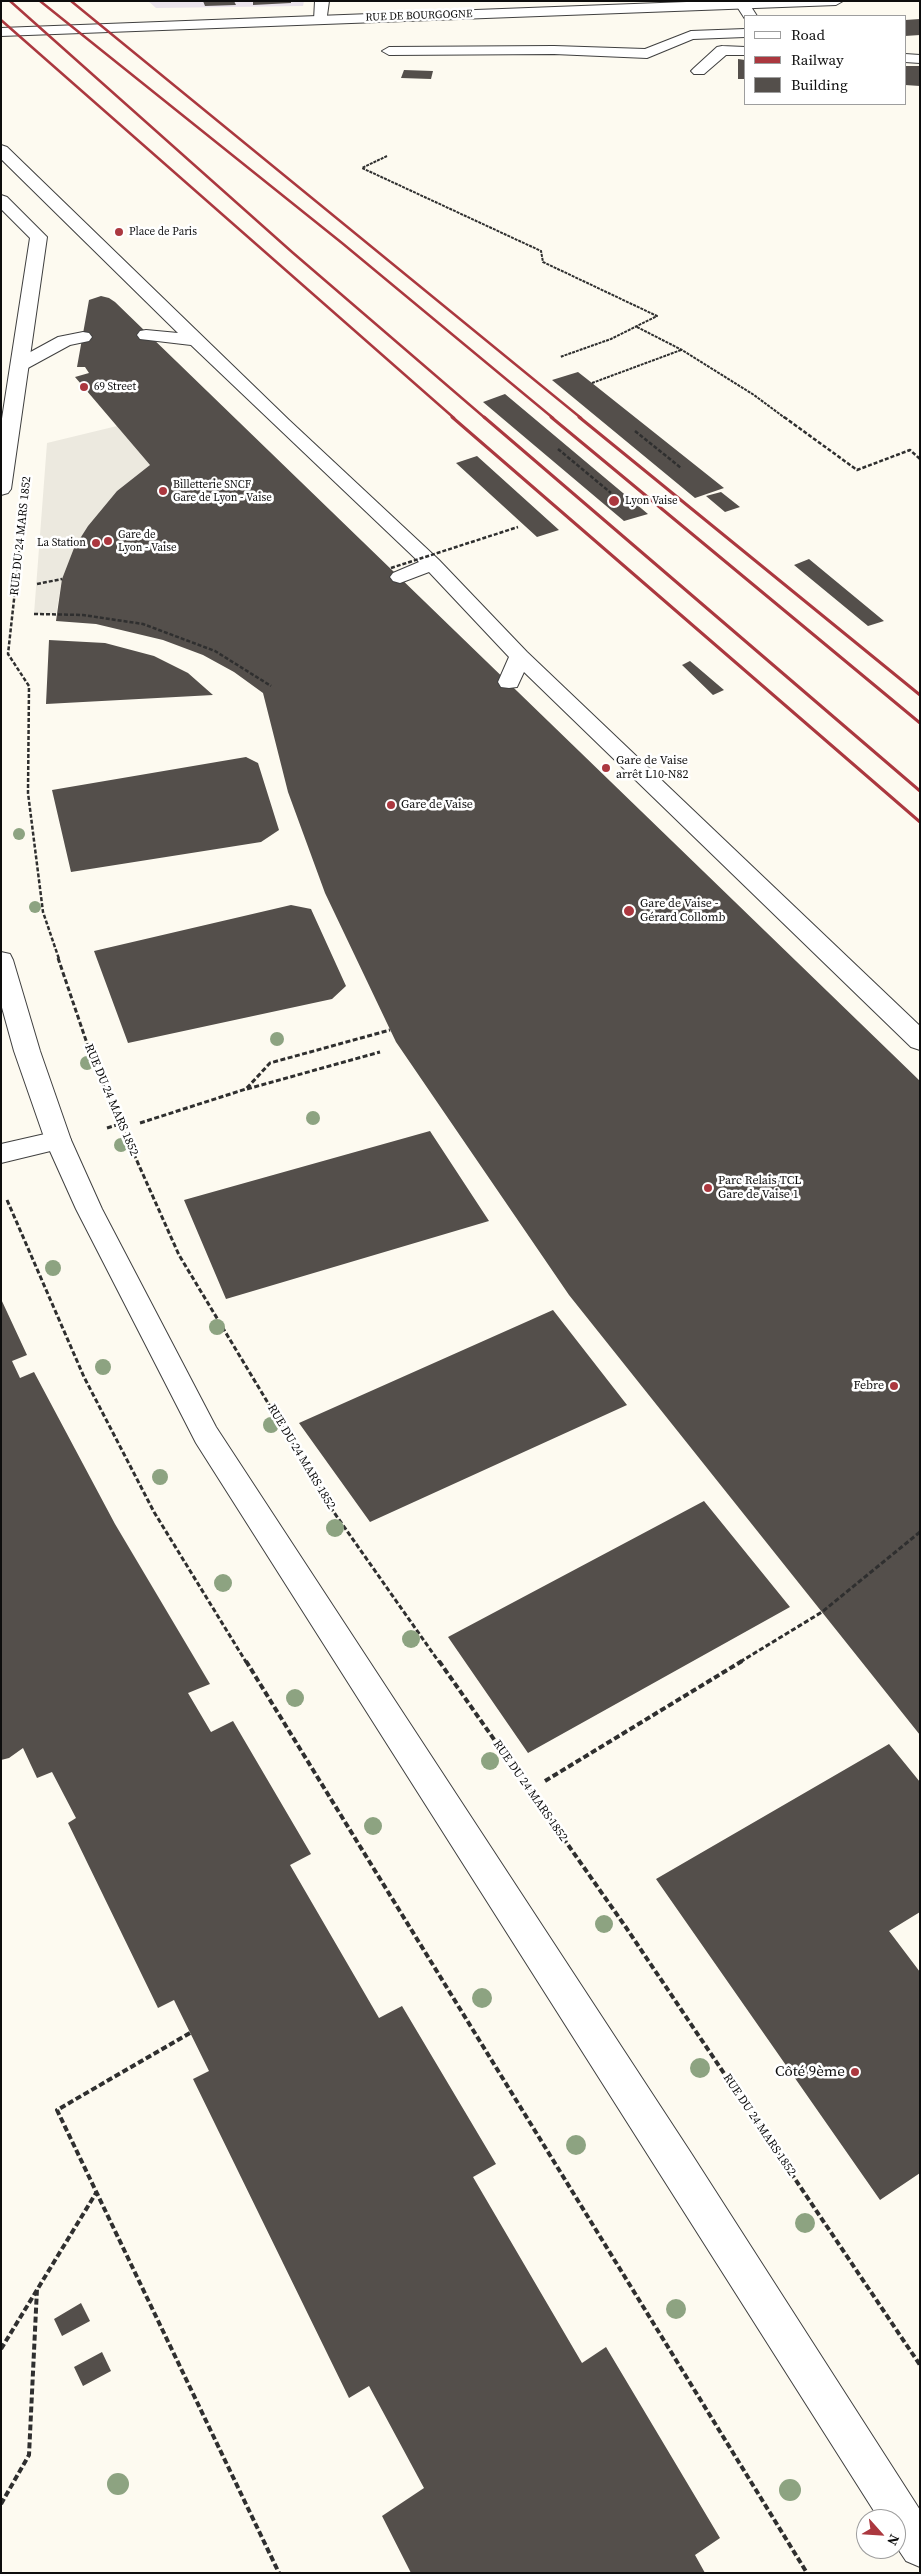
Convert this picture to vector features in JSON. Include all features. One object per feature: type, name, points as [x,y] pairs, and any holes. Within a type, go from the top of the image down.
[{"type":"street","points":[[322,1],[322,20]]},
{"type":"street","name":"RUE DE BOURGOGNE","points":[[1,32],[322,20],[746,10],[836,1]]},
{"type":"street","points":[[389,51],[554,50],[647,54],[691,35],[744,33]]},
{"type":"street","points":[[698,71],[722,50],[744,51]]},
{"type":"street","points":[[906,58],[920,59]]},
{"type":"street","points":[[1,150],[196,340],[432,564],[520,656],[920,1041]]},
{"type":"street","name":"RUE DU 24 MARS 1852","points":[[1,200],[39,237],[20,365],[5,432],[1,489]]},
{"type":"street","points":[[146,335],[196,340]]},
{"type":"street","points":[[20,365],[64,341],[83,337]]},
{"type":"street","points":[[396,573],[432,564]]},
{"type":"street","points":[[509,682],[520,656]]},
{"type":"street","points":[[1,960],[27,1051],[58,1140],[89,1209],[206,1435],[673,2158],[920,2547]]},
{"type":"street","points":[[1,1154],[58,1140]]},
{"type":"path","points":[[388,156],[362,168],[542,251],[543,262],[657,316],[637,327],[560,357]]},
{"type":"path","points":[[637,327],[682,350],[754,395],[858,470],[910,450],[920,459]]},
{"type":"path","points":[[592,383],[682,350]]},
{"type":"path","points":[[635,431],[681,468]]},
{"type":"path","points":[[558,449],[611,493]]},
{"type":"path","name":"RUE DU 24 MARS 1852","points":[[24,518],[8,654],[29,686],[28,793],[43,912],[95,1067],[180,1255],[333,1511],[625,1926],[920,2365]]},
{"type":"path","points":[[396,573],[518,527]]},
{"type":"path","points":[[37,584],[62,579]]},
{"type":"path","points":[[34,614],[83,615],[143,624],[215,650],[271,686]]},
{"type":"path","points":[[246,1089],[270,1063],[390,1030]]},
{"type":"path","points":[[140,1123],[246,1089],[380,1052]]},
{"type":"path","points":[[5,1196],[84,1377],[154,1512],[807,2573]]},
{"type":"path","points":[[545,1781],[822,1612],[920,1532]]},
{"type":"path","points":[[190,2033],[57,2110],[279,2573]]},
{"type":"path","points":[[1,2349],[96,2192]]},
{"type":"path","points":[[1,2504],[29,2455],[37,2289]]},
{"type":"shaded area","points":[[148,1],[304,1],[303,6],[156,8]]},
{"type":"shaded area","points":[[117,426],[150,465],[117,491],[88,526],[74,548],[62,579],[56,615],[34,614],[47,443]]},
{"type":"building","points":[[203,1],[234,1],[236,5],[205,6]]},
{"type":"building","points":[[253,1],[291,1],[291,3],[253,5]]},
{"type":"building","points":[[920,19],[920,35],[906,36],[906,20]]},
{"type":"building","points":[[738,59],[744,60],[744,79],[738,79]]},
{"type":"building","points":[[906,66],[920,66],[920,86],[906,85]]},
{"type":"building","points":[[404,70],[433,71],[431,79],[401,78]]},
{"type":"building","name":"Parc Relais TCL Gare de Vaise 1","points":[[101,296],[115,302],[920,1081],[920,1735],[569,1295],[396,1042],[325,893],[288,792],[263,693],[234,672],[203,655],[163,640],[96,624],[56,621],[62,579],[74,548],[88,526],[117,491],[150,465],[75,377],[89,373],[85,367],[77,367],[89,300]]},
{"type":"building","points":[[578,372],[724,488],[695,498],[552,380]]},
{"type":"building","points":[[505,394],[648,514],[624,521],[483,402]]},
{"type":"building","points":[[477,456],[559,530],[537,537],[456,463]]},
{"type":"building","points":[[721,492],[740,507],[725,512],[706,496]]},
{"type":"building","points":[[809,559],[884,621],[868,626],[794,565]]},
{"type":"building","points":[[49,640],[105,643],[154,656],[188,673],[213,695],[46,704]]},
{"type":"building","points":[[690,661],[724,690],[713,695],[682,665]]},
{"type":"building","points":[[246,757],[258,763],[279,830],[261,842],[71,872],[52,790]]},
{"type":"building","points":[[291,905],[311,909],[346,986],[332,999],[128,1043],[94,951]]},
{"type":"building","points":[[430,1131],[489,1221],[226,1299],[184,1200]]},
{"type":"building","points":[[1,1299],[27,1355],[12,1361],[20,1378],[34,1372],[115,1524],[210,1684],[188,1693],[211,1732],[233,1721],[311,1854],[290,1865],[379,2018],[402,2006],[496,2164],[473,2177],[582,2363],[606,2347],[720,2538],[695,2555],[705,2573],[411,2573],[382,2516],[424,2488],[369,2386],[349,2398],[193,2079],[209,2071],[174,2000],[158,2008],[68,1823],[76,1818],[52,1772],[37,1778],[23,1748],[9,1758],[1,1760]]},
{"type":"building","points":[[553,1310],[627,1405],[370,1522],[299,1423]]},
{"type":"building","points":[[704,1501],[790,1607],[528,1753],[448,1637]]},
{"type":"building","name":"Côté 9ème","points":[[889,1744],[920,1782],[920,1912],[889,1931],[920,1972],[920,2173],[880,2200],[656,1879]]},
{"type":"building","points":[[81,2303],[90,2321],[62,2336],[54,2319]]},
{"type":"building","points":[[102,2352],[111,2371],[83,2386],[74,2367]]},
{"type":"railway","points":[[10,1],[292,252],[485,418]]},
{"type":"railway","points":[[40,1],[342,243],[553,418]]},
{"type":"railway","points":[[71,1],[581,418]]},
{"type":"railway","points":[[1,20],[454,418]]},
{"type":"railway","points":[[452,417],[920,822]]},
{"type":"railway","points":[[484,417],[920,791]]},
{"type":"railway","points":[[551,417],[920,723]]},
{"type":"railway","points":[[579,417],[920,695]]},
{"type":"place","name":"Place de Paris","points":[[119,232]]},
{"type":"place","name":"69 Street","points":[[84,387]]},
{"type":"place","name":"Billetterie SNCF Gare de Lyon - Vaise","points":[[163,491]]},
{"type":"place","name":"Lyon Vaise","points":[[614,501]]},
{"type":"place","name":"Gare de Lyon - Vaise","points":[[108,541]]},
{"type":"place","name":"La Station","points":[[96,543]]},
{"type":"place","name":"Gare de Vaise arrêt L10-N82","points":[[606,768]]},
{"type":"place","name":"Gare de Vaise","points":[[391,805]]},
{"type":"place","name":"Gare de Vaise - Gérard Collomb","points":[[629,911]]},
{"type":"place","name":"Parc Relais TCL Gare de Vaise 1","points":[[708,1188]]},
{"type":"place","name":"Febre","points":[[894,1386]]},
{"type":"place","name":"Côté 9ème","points":[[855,2072]]}]
